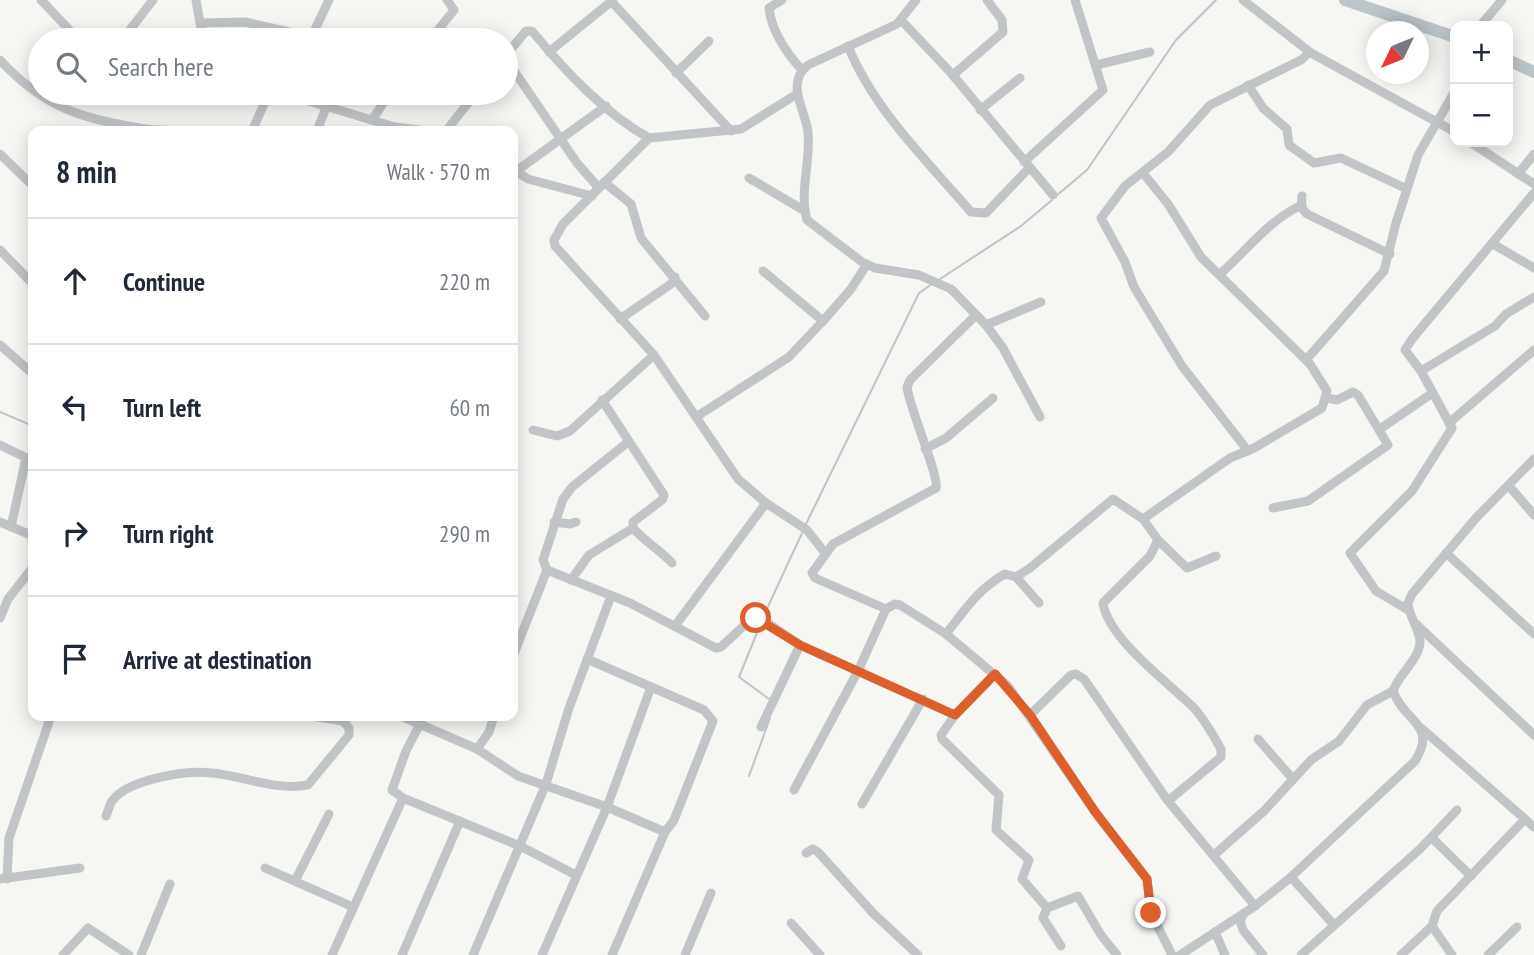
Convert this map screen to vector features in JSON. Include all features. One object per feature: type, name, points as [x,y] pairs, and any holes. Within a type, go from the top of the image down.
[{"type":"street","points":[[40,0],[67,28]]},
{"type":"street","points":[[131,28],[153,0]]},
{"type":"street","points":[[196,0],[202,28]]},
{"type":"street","points":[[316,28],[329,0]]},
{"type":"street","points":[[440,28],[454,10],[447,0]]},
{"type":"street","points":[[782,0],[769,8],[769,16],[790,58],[802,70]]},
{"type":"street","points":[[802,70],[901,20],[916,0]]},
{"type":"street","points":[[953,75],[1003,32],[1002,20],[987,0]]},
{"type":"street","points":[[848,46],[860,73],[895,124],[971,212],[986,213],[1026,165],[1103,90],[1075,0]]},
{"type":"street","points":[[1243,0],[1310,52],[1450,129]]},
{"type":"street","points":[[1483,21],[1502,0]]},
{"type":"street","points":[[549,52],[612,1],[731,131]]},
{"type":"street","points":[[901,20],[953,75],[1053,195]]},
{"type":"street","points":[[201,23],[245,22],[270,28]]},
{"type":"street","points":[[518,44],[530,30],[549,52],[626,126],[649,138],[698,131],[731,131],[753,124],[797,94]]},
{"type":"street","points":[[676,73],[709,41]]},
{"type":"street","points":[[1096,65],[1150,52]]},
{"type":"street","points":[[1248,451],[1182,366],[1134,287],[1125,262],[1102,223],[1104,213],[1125,186],[1182,139],[1210,105],[1301,60],[1310,52]]},
{"type":"street","points":[[0,60],[28,84]]},
{"type":"street","points":[[802,70],[797,94],[808,133],[805,211],[807,220],[814,228],[867,264],[931,279],[951,289],[986,326],[1013,364],[1040,417]]},
{"type":"street","points":[[518,75],[559,138],[601,185],[631,204],[641,238],[705,316]]},
{"type":"street","points":[[980,110],[1020,78]]},
{"type":"street","points":[[1248,85],[1263,108],[1287,129],[1289,145],[1314,163],[1341,158],[1407,189]]},
{"type":"street","points":[[1306,360],[1379,280],[1390,254],[1395,223],[1418,155],[1450,100]]},
{"type":"street","points":[[55,105],[103,126]]},
{"type":"street","points":[[254,126],[264,105]]},
{"type":"street","points":[[319,126],[327,105],[382,126]]},
{"type":"street","points":[[372,120],[382,105]]},
{"type":"street","points":[[450,126],[466,105]]},
{"type":"street","points":[[518,168],[606,106]]},
{"type":"street","points":[[649,138],[563,224],[554,240],[555,246],[654,355],[738,479],[766,503],[807,530],[825,553]]},
{"type":"street","points":[[1478,147],[1534,184]]},
{"type":"street","points":[[0,154],[28,182]]},
{"type":"street","points":[[1518,174],[1534,154]]},
{"type":"street","points":[[518,173],[544,184],[592,196]]},
{"type":"street","points":[[1143,173],[1168,204],[1196,252],[1306,360],[1323,384],[1327,398],[1322,408],[1248,451],[1230,458],[1143,519]]},
{"type":"street","points":[[750,178],[805,211]]},
{"type":"street","points":[[1534,193],[1405,350],[1420,371],[1451,428],[1412,491],[1350,553],[1376,591],[1409,614],[1424,639],[1534,736]]},
{"type":"street","points":[[1220,274],[1302,201],[1307,214],[1390,254]]},
{"type":"street","points":[[1493,244],[1534,268]]},
{"type":"street","points":[[0,250],[28,279]]},
{"type":"street","points":[[696,417],[789,357],[851,289],[867,264]]},
{"type":"street","points":[[763,271],[822,321]]},
{"type":"street","points":[[620,319],[675,281]]},
{"type":"street","points":[[1420,371],[1495,326],[1506,314],[1534,297]]},
{"type":"street","points":[[986,326],[1041,302]]},
{"type":"street","points":[[886,609],[812,575],[833,544],[936,488],[938,480],[925,449],[908,392],[910,380],[975,316]]},
{"type":"street","points":[[0,345],[28,370]]},
{"type":"street","points":[[1449,423],[1534,350]]},
{"type":"street","points":[[533,430],[562,436],[654,355]]},
{"type":"street","points":[[1273,508],[1308,501],[1334,486],[1386,447],[1388,442],[1353,392],[1337,400],[1327,398]]},
{"type":"street","points":[[1380,429],[1431,394]]},
{"type":"street","points":[[925,449],[946,438],[993,398]]},
{"type":"street","points":[[602,400],[664,495],[662,500],[633,522],[633,528],[644,541],[657,546],[672,563]]},
{"type":"street","points":[[518,643],[547,570],[543,560],[563,499],[572,487],[628,442]]},
{"type":"street","points":[[0,445],[28,459]]},
{"type":"street","points":[[1409,614],[1412,594],[1534,459]]},
{"type":"street","points":[[11,527],[28,464]]},
{"type":"street","points":[[1509,486],[1534,515]]},
{"type":"street","points":[[1016,577],[1110,500],[1120,501],[1143,519],[1158,540],[1189,569],[1216,556]]},
{"type":"street","points":[[675,626],[766,503]]},
{"type":"street","points":[[0,522],[28,534]]},
{"type":"street","points":[[554,522],[576,522]]},
{"type":"street","points":[[571,580],[589,555],[633,528]]},
{"type":"street","points":[[1158,540],[1150,555],[1103,603],[1110,621],[1153,673],[1192,706],[1222,749],[1220,757],[1168,800]]},
{"type":"street","points":[[1447,553],[1534,634]]},
{"type":"street","points":[[547,570],[611,596],[716,648],[756,618],[800,645],[859,669],[955,715]]},
{"type":"street","points":[[0,618],[8,599],[28,573]]},
{"type":"street","points":[[946,634],[975,597],[993,580],[1005,574],[1016,577],[1039,603]]},
{"type":"street","points":[[473,955],[546,784],[611,596]]},
{"type":"street","points":[[794,790],[859,669],[886,609],[895,604],[900,605],[946,634],[995,674],[1030,715],[1096,813],[1147,879],[1151,913],[1172,955]]},
{"type":"street","points":[[1214,855],[1264,811],[1292,778],[1317,755],[1339,741],[1367,705],[1393,691],[1424,639]]},
{"type":"street","points":[[761,727],[800,645]]},
{"type":"street","points":[[587,659],[704,710],[713,721],[674,820],[666,832],[612,955]]},
{"type":"street","points":[[995,674],[955,715],[942,739],[999,795],[996,830],[1029,860],[1022,878],[1047,908]]},
{"type":"street","points":[[1030,715],[1071,675],[1079,675],[1168,800],[1255,906]]},
{"type":"street","points":[[542,955],[607,807],[651,687]]},
{"type":"street","points":[[1393,691],[1420,727],[1534,827]]},
{"type":"street","points":[[862,804],[923,699]]},
{"type":"street","points":[[49,721],[9,838],[3,879],[80,868]]},
{"type":"street","points":[[106,817],[111,802],[125,790],[181,773],[214,773],[248,782],[308,785],[349,736],[349,728],[343,721]]},
{"type":"street","points":[[418,721],[477,749],[502,768],[666,832]]},
{"type":"street","points":[[477,749],[489,732],[492,721]]},
{"type":"street","points":[[421,722],[391,786],[403,797],[520,846],[576,875]]},
{"type":"street","points":[[1180,955],[1255,906],[1291,877],[1415,761],[1425,742],[1420,727]]},
{"type":"street","points":[[1258,739],[1292,778]]},
{"type":"street","points":[[332,955],[403,797]]},
{"type":"street","points":[[1301,955],[1312,952],[1334,925],[1432,838],[1457,810]]},
{"type":"street","points":[[295,881],[329,814]]},
{"type":"street","points":[[1401,955],[1432,926],[1437,911],[1525,819]]},
{"type":"street","points":[[402,955],[460,821]]},
{"type":"street","points":[[1432,838],[1471,876]]},
{"type":"street","points":[[806,853],[813,849],[818,852],[873,913],[918,955]]},
{"type":"street","points":[[265,868],[354,907]]},
{"type":"street","points":[[1291,877],[1334,925]]},
{"type":"street","points":[[141,955],[170,884]]},
{"type":"street","points":[[685,955],[710,893]]},
{"type":"street","points":[[1061,946],[1042,920],[1047,908],[1063,900],[1080,897],[1101,934],[1117,955]]},
{"type":"street","points":[[1244,912],[1240,920],[1243,930],[1263,955]]},
{"type":"street","points":[[791,923],[820,955]]},
{"type":"street","points":[[1432,926],[1452,955]]},
{"type":"street","points":[[1488,955],[1517,927]]},
{"type":"street","points":[[63,955],[88,928],[129,955]]},
{"type":"street","points":[[1215,932],[1225,955]]},
{"type":"waterway","points":[[1056,196],[1087,170],[1176,40],[1216,0]]},
{"type":"waterway","points":[[1345,0],[1450,35]]},
{"type":"waterway","points":[[1513,62],[1534,72]]},
{"type":"waterway","points":[[940,279],[1021,226],[1052,200]]},
{"type":"waterway","points":[[805,526],[919,293],[932,284]]},
{"type":"waterway","points":[[0,412],[28,424]]},
{"type":"waterway","points":[[764,615],[803,531]]},
{"type":"waterway","points":[[761,623],[739,677],[769,699]]},
{"type":"waterway","points":[[749,776],[770,718]]},
{"type":"route","points":[[756,618],[822,656],[859,669],[955,715],[995,674],[1030,715],[1096,813],[1147,879],[1151,913]]}]
